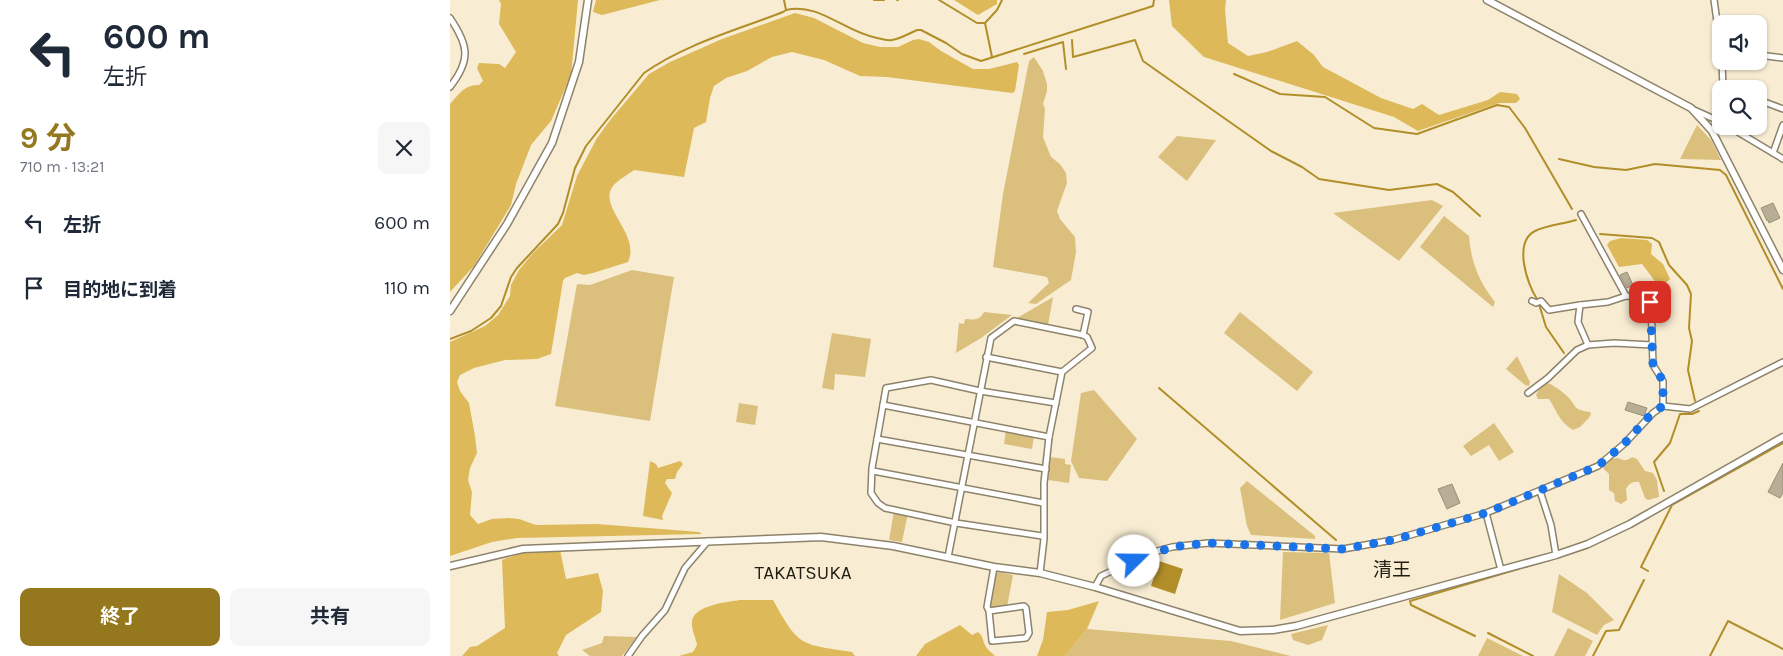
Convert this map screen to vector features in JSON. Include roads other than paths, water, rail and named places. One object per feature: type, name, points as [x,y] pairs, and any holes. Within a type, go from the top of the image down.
[{"type":"street","points":[[450,311],[507,224],[552,143],[579,62],[588,0]]},
{"type":"street","points":[[1487,0],[1712,117]]},
{"type":"street","points":[[1714,0],[1716,15]]},
{"type":"street","points":[[450,18],[463,40],[465,58],[462,70],[452,79],[450,87]]},
{"type":"street","points":[[1767,56],[1783,58]]},
{"type":"street","points":[[1767,103],[1783,109]]},
{"type":"street","points":[[1691,108],[1712,131]]},
{"type":"street","points":[[1773,153],[1783,125]]},
{"type":"street","points":[[1714,135],[1783,270]]},
{"type":"street","points":[[1743,135],[1783,159]]},
{"type":"street","points":[[1581,214],[1626,296]]},
{"type":"street","points":[[1532,301],[1536,303],[1541,301],[1549,310],[1608,302],[1626,296],[1647,298],[1650,302],[1653,365],[1663,381],[1663,406]]},
{"type":"street","points":[[1580,306],[1578,322],[1588,346]]},
{"type":"street","points":[[1076,309],[1088,312],[1083,335]]},
{"type":"street","points":[[948,558],[991,338],[1014,321],[1083,335],[1087,337],[1092,348],[1062,372],[1049,437],[1043,503],[1040,573]]},
{"type":"street","points":[[1528,393],[1548,378],[1577,350],[1588,346],[1614,342],[1652,345]]},
{"type":"street","points":[[986,357],[1062,372]]},
{"type":"street","points":[[1095,588],[1101,576],[1150,553],[1172,547],[1208,543],[1343,549],[1393,540],[1486,513],[1598,466],[1624,444],[1652,413],[1663,406],[1690,409],[1783,362]]},
{"type":"street","points":[[1042,536],[956,523],[885,508],[878,503],[871,492],[873,471],[886,388],[931,380],[980,391],[1056,403]]},
{"type":"street","points":[[883,405],[1049,437]]},
{"type":"street","points":[[450,566],[523,549],[821,537],[893,546],[994,567],[1040,573],[1240,632],[1273,630],[1296,626],[1502,570],[1588,544],[1630,524],[1783,436]]},
{"type":"street","points":[[877,439],[1046,469]]},
{"type":"street","points":[[873,471],[1043,503]]},
{"type":"street","points":[[1540,491],[1551,525],[1556,555]]},
{"type":"street","points":[[1486,513],[1502,570]]},
{"type":"street","points":[[628,656],[642,636],[665,610],[685,568],[708,542]]},
{"type":"street","points":[[989,611],[1024,606],[1026,608],[1029,633],[1026,638],[992,641],[987,607],[994,567]]},
{"type":"waterway","points":[[450,339],[471,331],[491,318],[501,306],[511,277],[517,268],[558,224],[563,213],[575,168],[586,146],[644,73],[694,46],[783,12],[786,10],[784,0]]},
{"type":"waterway","points":[[874,0],[884,0]]},
{"type":"waterway","points":[[939,0],[977,23],[985,23],[997,10],[1002,0]]},
{"type":"waterway","points":[[786,10],[809,10],[865,35],[887,40],[921,30],[962,54],[981,61],[1153,6],[1154,0]]},
{"type":"waterway","points":[[985,23],[992,57]]},
{"type":"waterway","points":[[1072,40],[1073,57],[1135,40],[1143,61],[1271,151],[1302,167],[1319,179],[1389,190],[1437,184],[1453,192],[1480,216]]},
{"type":"waterway","points":[[1024,54],[1063,42],[1066,69]]},
{"type":"waterway","points":[[1234,74],[1280,94],[1325,97],[1374,128],[1417,134],[1497,105],[1509,107],[1525,128],[1572,209]]},
{"type":"waterway","points":[[1559,159],[1594,167],[1626,170],[1655,164],[1720,170],[1726,175],[1783,289]]},
{"type":"waterway","points":[[1537,299],[1529,284],[1524,264],[1523,253],[1528,236],[1540,229],[1576,220]]},
{"type":"waterway","points":[[1600,234],[1652,238],[1659,242],[1669,265],[1687,285],[1691,294],[1689,328],[1692,341],[1688,370],[1695,401]]},
{"type":"waterway","points":[[1539,304],[1546,327],[1564,353]]},
{"type":"waterway","points":[[1159,388],[1336,540]]},
{"type":"waterway","points":[[1664,491],[1654,462],[1670,443],[1680,414],[1692,414],[1699,411]]},
{"type":"waterway","points":[[1648,571],[1641,567],[1672,505],[1783,443]]},
{"type":"waterway","points":[[1559,557],[1587,548]]},
{"type":"waterway","points":[[1475,636],[1411,605],[1410,601],[1552,559]]},
{"type":"waterway","points":[[1593,656],[1606,631],[1619,630],[1644,580]]},
{"type":"waterway","points":[[1710,656],[1728,621],[1783,649]]},
{"type":"waterway","points":[[1488,633],[1533,656]]},
{"type":"district","name":"清王","points":[[1392,570]]},
{"type":"district","name":"TAKATSUKA","points":[[803,573]]}]
